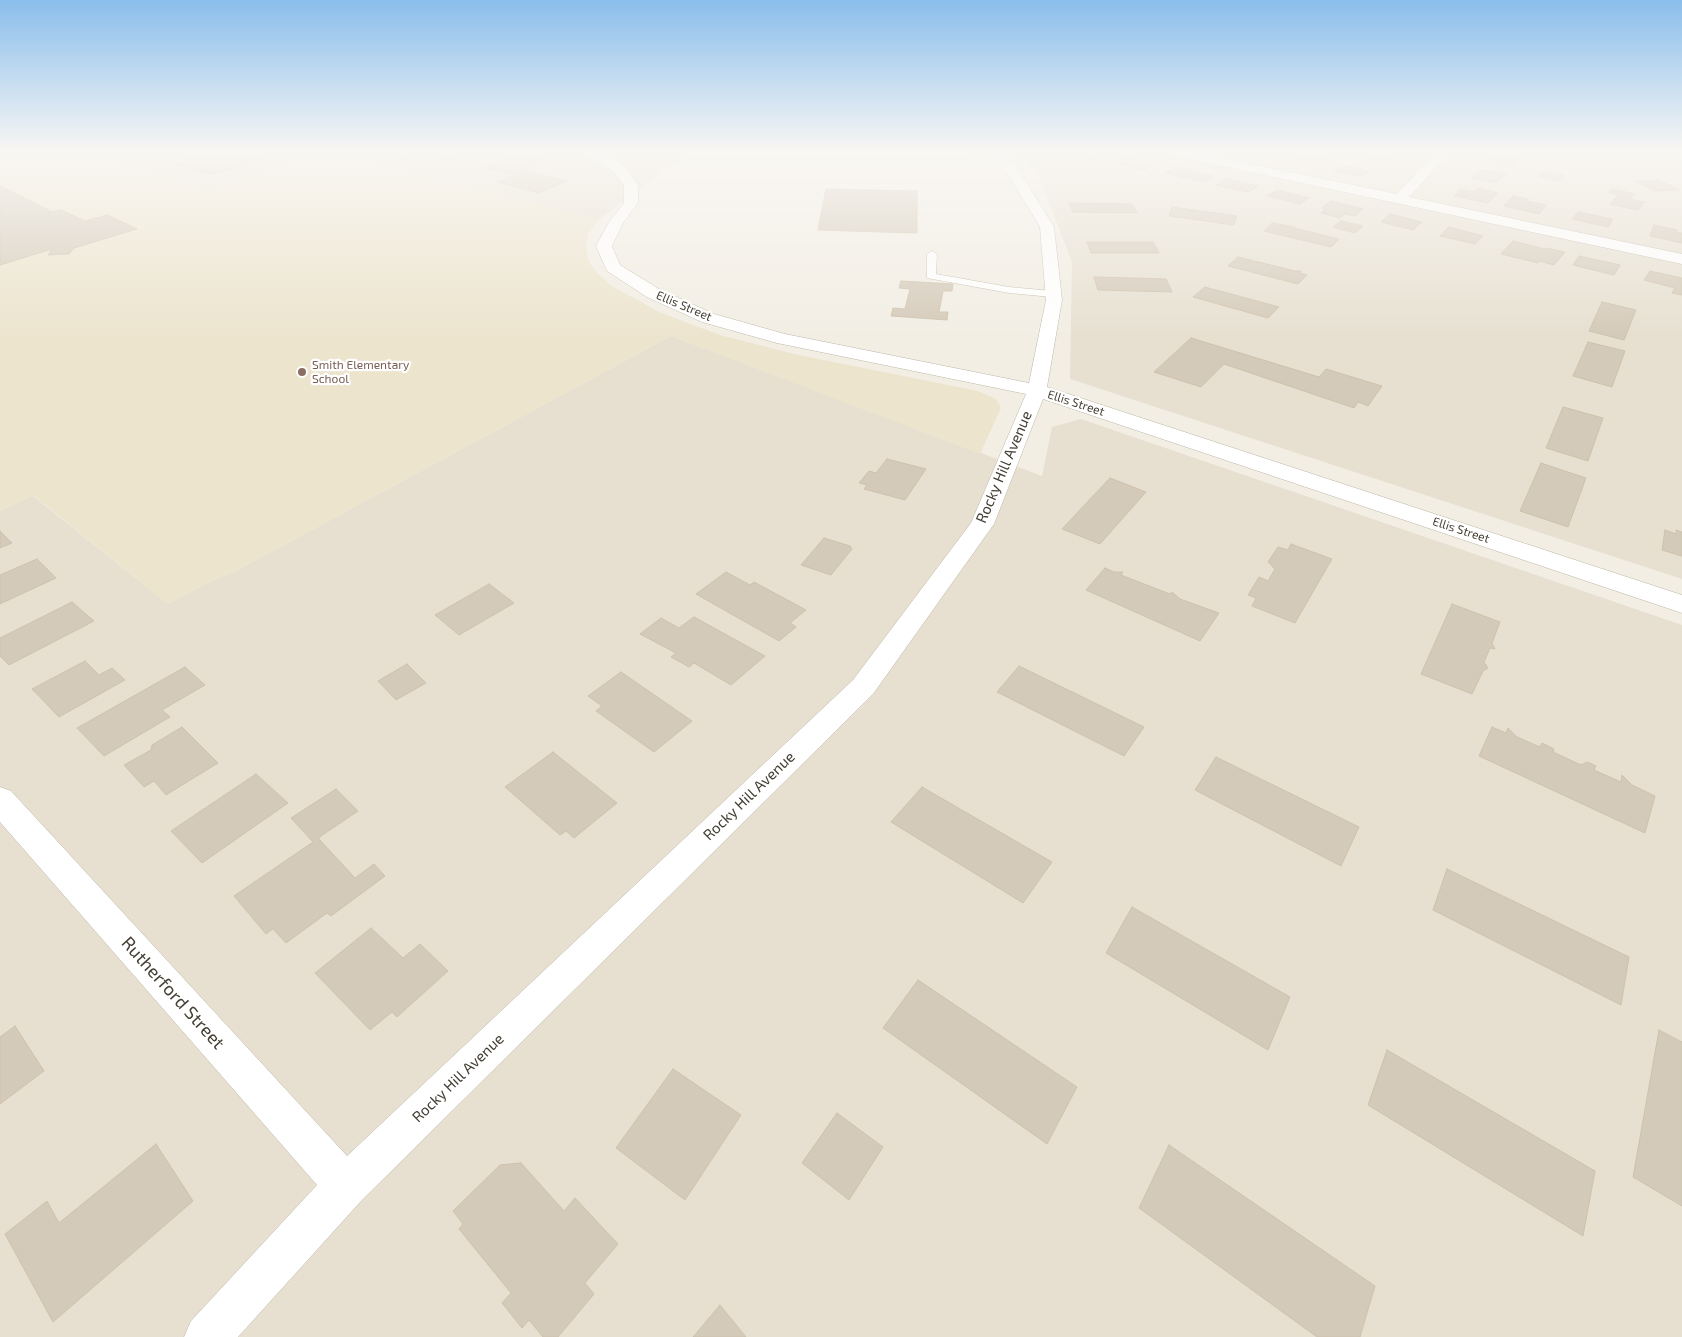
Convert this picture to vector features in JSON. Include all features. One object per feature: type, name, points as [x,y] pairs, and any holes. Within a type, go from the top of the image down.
[{"type":"street","name":"Ellis Street","points":[[624,212],[616,222],[604,246],[613,268],[653,293],[708,318],[783,339],[1037,390],[1682,604]]},
{"type":"street","name":"Rocky Hill Avenue","points":[[207,1337],[346,1186],[863,687],[982,524],[1037,390],[1054,300],[1047,227],[1038,212]]},
{"type":"street","points":[[1463,212],[1682,259]]},
{"type":"street","name":"Rutherford Street","points":[[0,800],[346,1186]]},
{"type":"lane","points":[[932,254],[931,276],[1009,290],[1052,294]]},
{"type":"shaded area","name":"Smith Elementary School","points":[[0,212],[569,212],[598,220],[589,232],[586,246],[588,260],[597,273],[612,286],[659,312],[720,335],[794,354],[978,391],[996,399],[1001,408],[980,454],[671,336],[236,571],[205,584],[168,604],[34,496],[0,511]]},
{"type":"shaded area","points":[[569,212],[608,212],[598,220]]},
{"type":"shaded area","points":[[1053,212],[1682,212],[1682,579],[1070,379],[1072,262]]},
{"type":"shaded area","points":[[671,336],[1042,476],[1052,427],[1081,419],[1682,625],[1682,1337],[0,1337],[0,511],[33,496],[168,604],[205,584],[236,571]]},
{"type":"building","points":[[0,212],[66,212],[85,221],[107,215],[137,229],[74,248],[69,254],[48,255],[52,249],[0,265]]},
{"type":"building","points":[[821,212],[917,212],[917,233],[818,230]]},
{"type":"building","points":[[1170,212],[1211,212],[1237,216],[1234,225],[1169,216]]},
{"type":"building","points":[[1359,212],[1355,216],[1345,214],[1340,218],[1321,213]]},
{"type":"building","points":[[1580,212],[1613,219],[1608,227],[1572,219]]},
{"type":"building","points":[[1390,214],[1422,222],[1413,230],[1381,222]]},
{"type":"building","points":[[1341,221],[1363,226],[1355,233],[1333,227]]},
{"type":"building","points":[[1272,223],[1339,239],[1331,247],[1264,231]]},
{"type":"building","points":[[1654,225],[1677,230],[1676,232],[1682,233],[1682,243],[1650,236]]},
{"type":"building","points":[[1449,227],[1483,236],[1475,244],[1440,236]]},
{"type":"building","points":[[1513,241],[1565,252],[1554,265],[1501,254]]},
{"type":"building","points":[[1087,242],[1153,242],[1159,253],[1091,253]]},
{"type":"building","points":[[1579,256],[1620,265],[1614,275],[1573,265]]},
{"type":"building","points":[[1238,257],[1301,271],[1300,273],[1307,275],[1298,284],[1228,266]]},
{"type":"building","points":[[1650,271],[1682,278],[1682,295],[1672,293],[1675,288],[1644,280]]},
{"type":"building","points":[[1094,277],[1166,279],[1172,292],[1098,290]]},
{"type":"building","points":[[901,281],[953,284],[952,291],[943,291],[939,312],[948,312],[947,320],[891,316],[893,308],[905,309],[910,289],[899,288]]},
{"type":"building","points":[[1205,287],[1279,307],[1268,318],[1193,297]]},
{"type":"building","points":[[1602,302],[1636,310],[1624,340],[1589,331]]},
{"type":"building","points":[[1191,338],[1319,377],[1326,369],[1382,386],[1368,406],[1358,402],[1354,408],[1224,364],[1201,387],[1154,372]]},
{"type":"building","points":[[1588,342],[1625,351],[1612,387],[1573,376]]},
{"type":"building","points":[[1563,407],[1603,418],[1588,461],[1546,448]]},
{"type":"building","points":[[887,459],[926,469],[905,500],[864,489],[867,485],[859,483],[869,471],[876,473]]},
{"type":"building","points":[[1541,463],[1586,478],[1568,527],[1520,511]]},
{"type":"building","points":[[1110,478],[1146,492],[1100,544],[1062,529]]},
{"type":"building","points":[[1665,530],[1676,534],[1676,530],[1682,532],[1682,556],[1662,550]]},
{"type":"building","points":[[0,531],[12,543],[0,548]]},
{"type":"building","points":[[824,538],[850,546],[852,549],[831,575],[801,565]]},
{"type":"building","points":[[1291,544],[1332,559],[1295,623],[1252,606],[1256,598],[1248,595],[1259,577],[1268,581],[1275,569],[1268,562],[1278,547],[1288,550]]},
{"type":"building","points":[[37,559],[56,578],[0,604],[0,575]]},
{"type":"building","points":[[1105,568],[1114,572],[1123,572],[1121,575],[1170,594],[1172,592],[1180,599],[1219,613],[1200,641],[1086,590]]},
{"type":"building","points":[[726,572],[750,585],[754,582],[806,610],[790,623],[796,627],[779,641],[696,594]]},
{"type":"building","points":[[489,584],[514,603],[459,635],[435,615]]},
{"type":"building","points":[[72,602],[94,621],[9,665],[0,656],[0,638]]},
{"type":"building","points":[[1452,604],[1500,622],[1492,643],[1495,649],[1490,648],[1484,662],[1488,668],[1483,671],[1472,694],[1421,674]]},
{"type":"building","points":[[694,617],[765,656],[731,685],[694,663],[689,667],[671,657],[676,653],[640,634],[661,618],[679,628]]},
{"type":"building","points":[[85,661],[99,675],[112,668],[125,680],[59,717],[32,689]]},
{"type":"building","points":[[407,664],[426,683],[396,700],[378,681]]},
{"type":"building","points":[[1019,666],[1144,727],[1124,756],[997,692]]},
{"type":"building","points":[[185,667],[205,685],[162,710],[170,717],[104,756],[77,728]]},
{"type":"building","points":[[621,672],[692,721],[654,752],[596,711],[602,706],[588,696]]},
{"type":"building","points":[[182,727],[218,763],[166,795],[154,781],[144,787],[124,765],[151,750],[152,745]]},
{"type":"building","points":[[1492,727],[1506,733],[1508,728],[1517,737],[1540,747],[1542,743],[1554,749],[1553,752],[1581,765],[1587,762],[1596,766],[1594,770],[1621,782],[1622,775],[1632,785],[1655,796],[1645,833],[1479,756]]},
{"type":"building","points":[[553,752],[617,803],[574,838],[566,831],[560,835],[505,787]]},
{"type":"building","points":[[1216,757],[1359,827],[1341,866],[1195,790]]},
{"type":"building","points":[[256,774],[288,803],[202,863],[171,831]]},
{"type":"building","points":[[922,787],[1052,862],[1023,903],[891,822]]},
{"type":"building","points":[[336,789],[358,811],[318,838],[355,878],[374,864],[385,876],[331,916],[327,913],[286,943],[273,929],[266,934],[234,896],[313,842],[291,818]]},
{"type":"building","points":[[1447,869],[1629,957],[1621,1005],[1433,910]]},
{"type":"building","points":[[1132,907],[1290,997],[1268,1050],[1106,953]]},
{"type":"building","points":[[371,928],[403,958],[420,944],[448,971],[397,1017],[392,1012],[370,1030],[315,973]]},
{"type":"building","points":[[918,980],[1077,1087],[1047,1144],[883,1028]]},
{"type":"building","points":[[15,1026],[44,1071],[0,1104],[0,1037]]},
{"type":"building","points":[[1659,1030],[1682,1042],[1682,1206],[1633,1177]]},
{"type":"building","points":[[1387,1050],[1595,1171],[1583,1236],[1368,1105]]},
{"type":"building","points":[[673,1069],[741,1115],[685,1200],[616,1148]]},
{"type":"building","points":[[837,1113],[883,1147],[849,1200],[802,1163]]},
{"type":"building","points":[[156,1144],[193,1201],[53,1322],[5,1234],[47,1201],[59,1223]]},
{"type":"building","points":[[1169,1145],[1375,1286],[1360,1337],[1317,1337],[1139,1208]]},
{"type":"building","points":[[521,1163],[564,1211],[575,1198],[618,1244],[585,1283],[594,1294],[558,1337],[543,1337],[529,1320],[522,1328],[502,1303],[511,1293],[459,1229],[463,1224],[453,1211],[500,1165]]},
{"type":"building","points":[[720,1305],[746,1337],[693,1337]]},
{"type":"place","name":"Smith Elementary School","points":[[302,372]]}]
